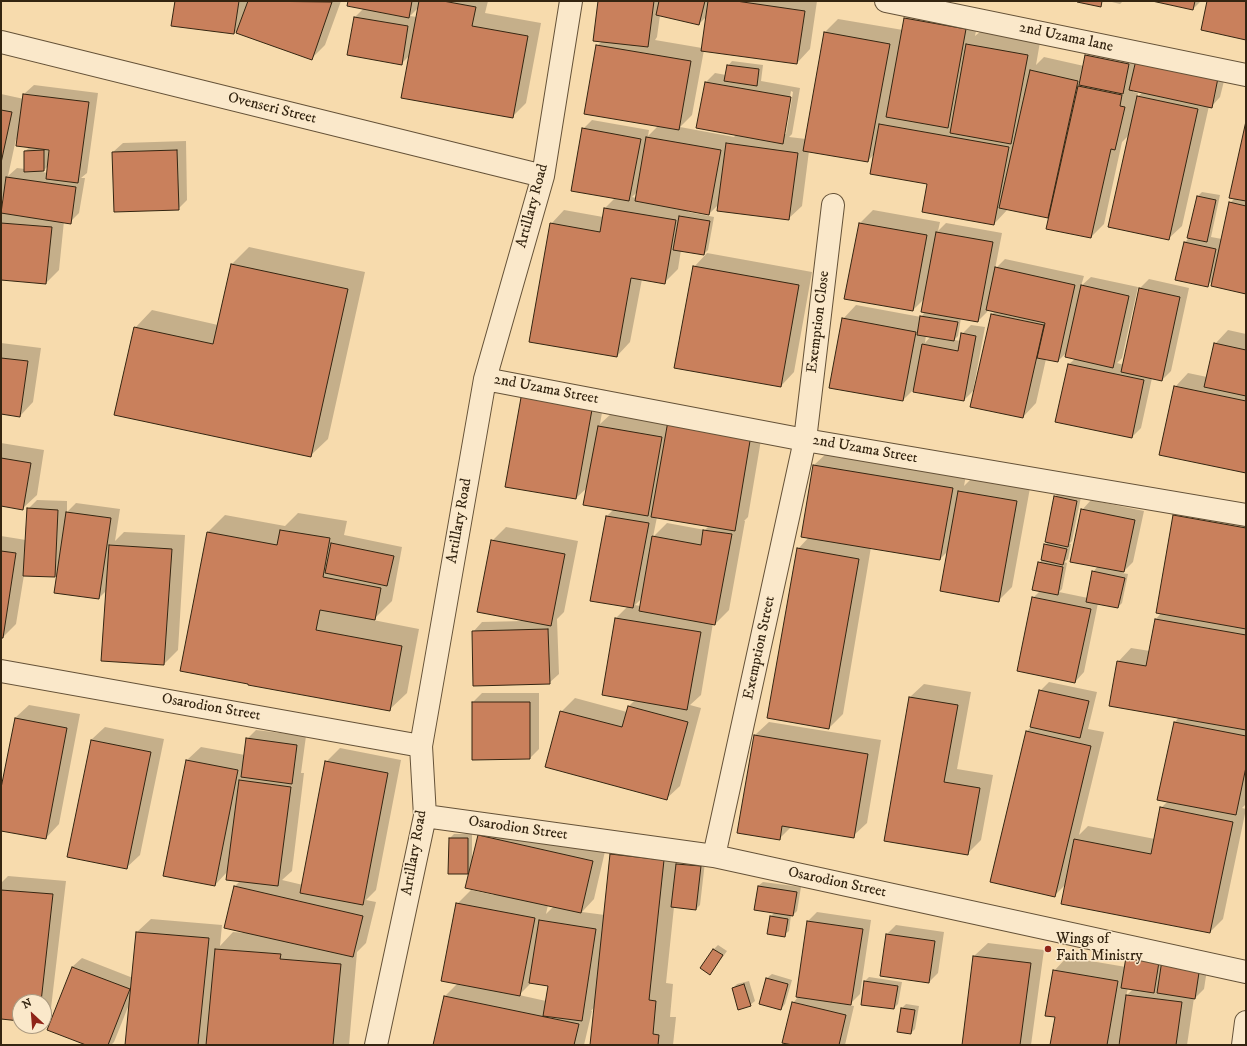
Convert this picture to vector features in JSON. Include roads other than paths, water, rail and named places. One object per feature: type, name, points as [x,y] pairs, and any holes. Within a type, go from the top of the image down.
[{"type":"street","name":"Artillary Road","points":[[376,1045],[425,816],[421,746],[485,379],[543,176],[571,1]]},
{"type":"street","name":"2nd Uzama lane","points":[[886,1],[1246,75]]},
{"type":"street","name":"Ovenseri Street","points":[[1,42],[543,176]]},
{"type":"street","name":"Exemption Close","points":[[805,440],[833,205]]},
{"type":"street","name":"2nd Uzama Street","points":[[485,379],[805,440],[1246,515]]},
{"type":"street","name":"Exemption Street","points":[[714,856],[805,440]]},
{"type":"street","name":"Osarodion Street","points":[[1,671],[421,746]]},
{"type":"street","name":"Osarodion Street","points":[[425,816],[714,856],[1246,972]]},
{"type":"street","points":[[1243,1045],[1246,1022]]},
{"type":"place","name":"Wings of Faith Ministry","points":[[1048,949]]}]
